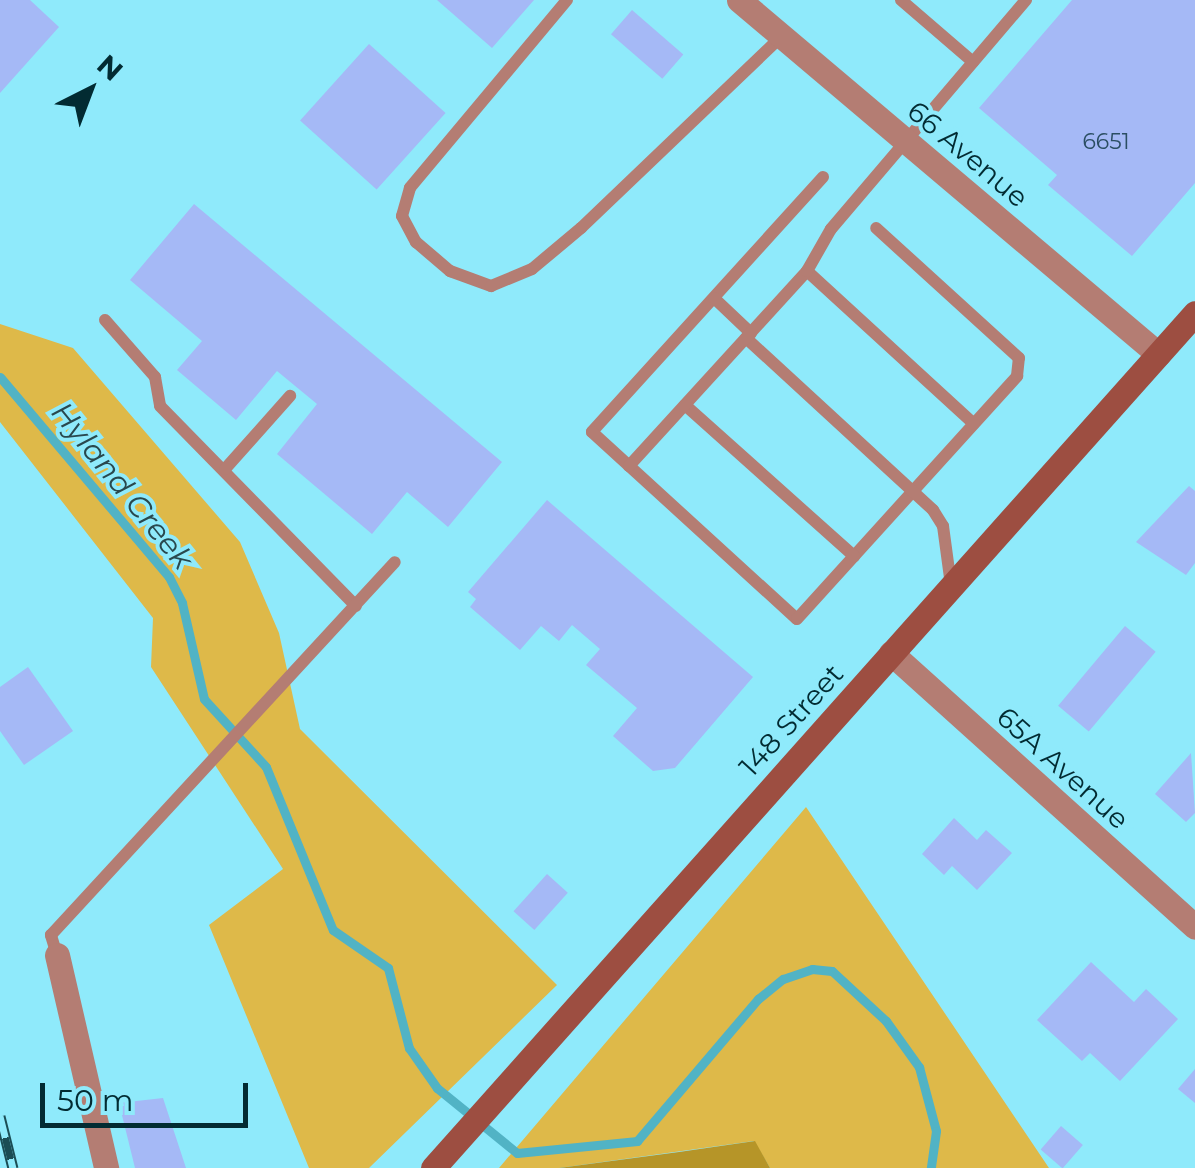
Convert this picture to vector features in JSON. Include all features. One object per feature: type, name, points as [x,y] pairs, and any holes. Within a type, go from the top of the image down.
[{"type":"street","name":"66 Avenue","points":[[739,0],[1158,354]]},
{"type":"street","name":"148 Street","points":[[440,1160],[1195,313]]},
{"type":"street","name":"65A Avenue","points":[[891,653],[1195,927]]},
{"type":"street","points":[[57,955],[106,1168]]},
{"type":"lane","points":[[567,0],[410,188],[402,216],[416,242],[450,271],[491,286],[532,269],[581,228],[782,36]]},
{"type":"lane","points":[[901,0],[973,62]]},
{"type":"lane","points":[[629,466],[807,271],[830,229],[1026,0]]},
{"type":"lane","points":[[822,177],[592,432],[797,619],[1018,376],[1019,358],[876,228]]},
{"type":"lane","points":[[807,271],[974,424]]},
{"type":"lane","points":[[714,298],[748,336],[914,491],[942,526],[951,587]]},
{"type":"lane","points":[[105,320],[155,377],[160,406],[356,606]]},
{"type":"lane","points":[[225,470],[290,396]]},
{"type":"lane","points":[[685,404],[854,556]]},
{"type":"lane","points":[[57,955],[50,935],[296,675],[394,562]]},
{"type":"shaded area","points":[[0,324],[73,348],[240,542],[279,633],[300,729],[557,985],[369,1168],[309,1168],[209,925],[283,869],[151,667],[153,618],[0,422]]},
{"type":"shaded area","points":[[806,807],[1049,1168],[770,1168],[754,1141],[559,1168],[499,1168]]},
{"type":"shaded area","points":[[755,1141],[770,1168],[559,1168],[679,1152]]},
{"type":"building","points":[[0,0],[30,0],[59,27],[0,93]]},
{"type":"building","points":[[437,0],[534,0],[492,48]]},
{"type":"building","points":[[1072,0],[1195,0],[1195,183],[1132,256],[1048,185],[1057,175],[979,108]]},
{"type":"building","points":[[632,10],[683,55],[662,79],[611,34]]},
{"type":"building","points":[[369,44],[446,113],[377,189],[300,121]]},
{"type":"building","points":[[194,204],[502,462],[448,527],[407,492],[372,534],[277,454],[317,404],[277,371],[236,420],[177,370],[202,341],[130,280]]},
{"type":"building","points":[[1189,486],[1195,491],[1195,563],[1186,575],[1136,542]]},
{"type":"building","points":[[547,500],[753,677],[675,768],[653,771],[613,736],[637,708],[586,665],[600,649],[572,625],[559,641],[541,626],[520,650],[470,607],[476,599],[468,592]]},
{"type":"building","points":[[1125,626],[1156,652],[1089,731],[1058,706]]},
{"type":"building","points":[[28,667],[73,731],[24,765],[0,731],[0,687]]},
{"type":"building","points":[[1191,753],[1195,813],[1186,822],[1155,794]]},
{"type":"building","points":[[954,818],[977,840],[986,830],[1012,853],[977,890],[952,866],[944,875],[922,854]]},
{"type":"building","points":[[547,874],[568,893],[534,930],[514,911]]},
{"type":"building","points":[[1091,962],[1134,1002],[1146,989],[1178,1019],[1120,1081],[1090,1053],[1082,1061],[1037,1020]]},
{"type":"building","points":[[1195,1069],[1195,1103],[1178,1089]]},
{"type":"building","points":[[163,1098],[186,1168],[135,1168],[119,1103]]},
{"type":"building","points":[[1061,1126],[1083,1145],[1063,1168],[1041,1149]]},
{"type":"waterway","name":"Hyland Creek","points":[[0,377],[169,577],[182,603],[204,699],[266,767],[333,930],[388,968],[409,1048],[437,1088],[517,1153],[637,1141],[758,999],[783,979],[812,969],[832,971],[886,1021],[919,1067],[936,1131],[931,1168]]},
{"type":"railway","points":[[0,1116],[13,1168]]}]
